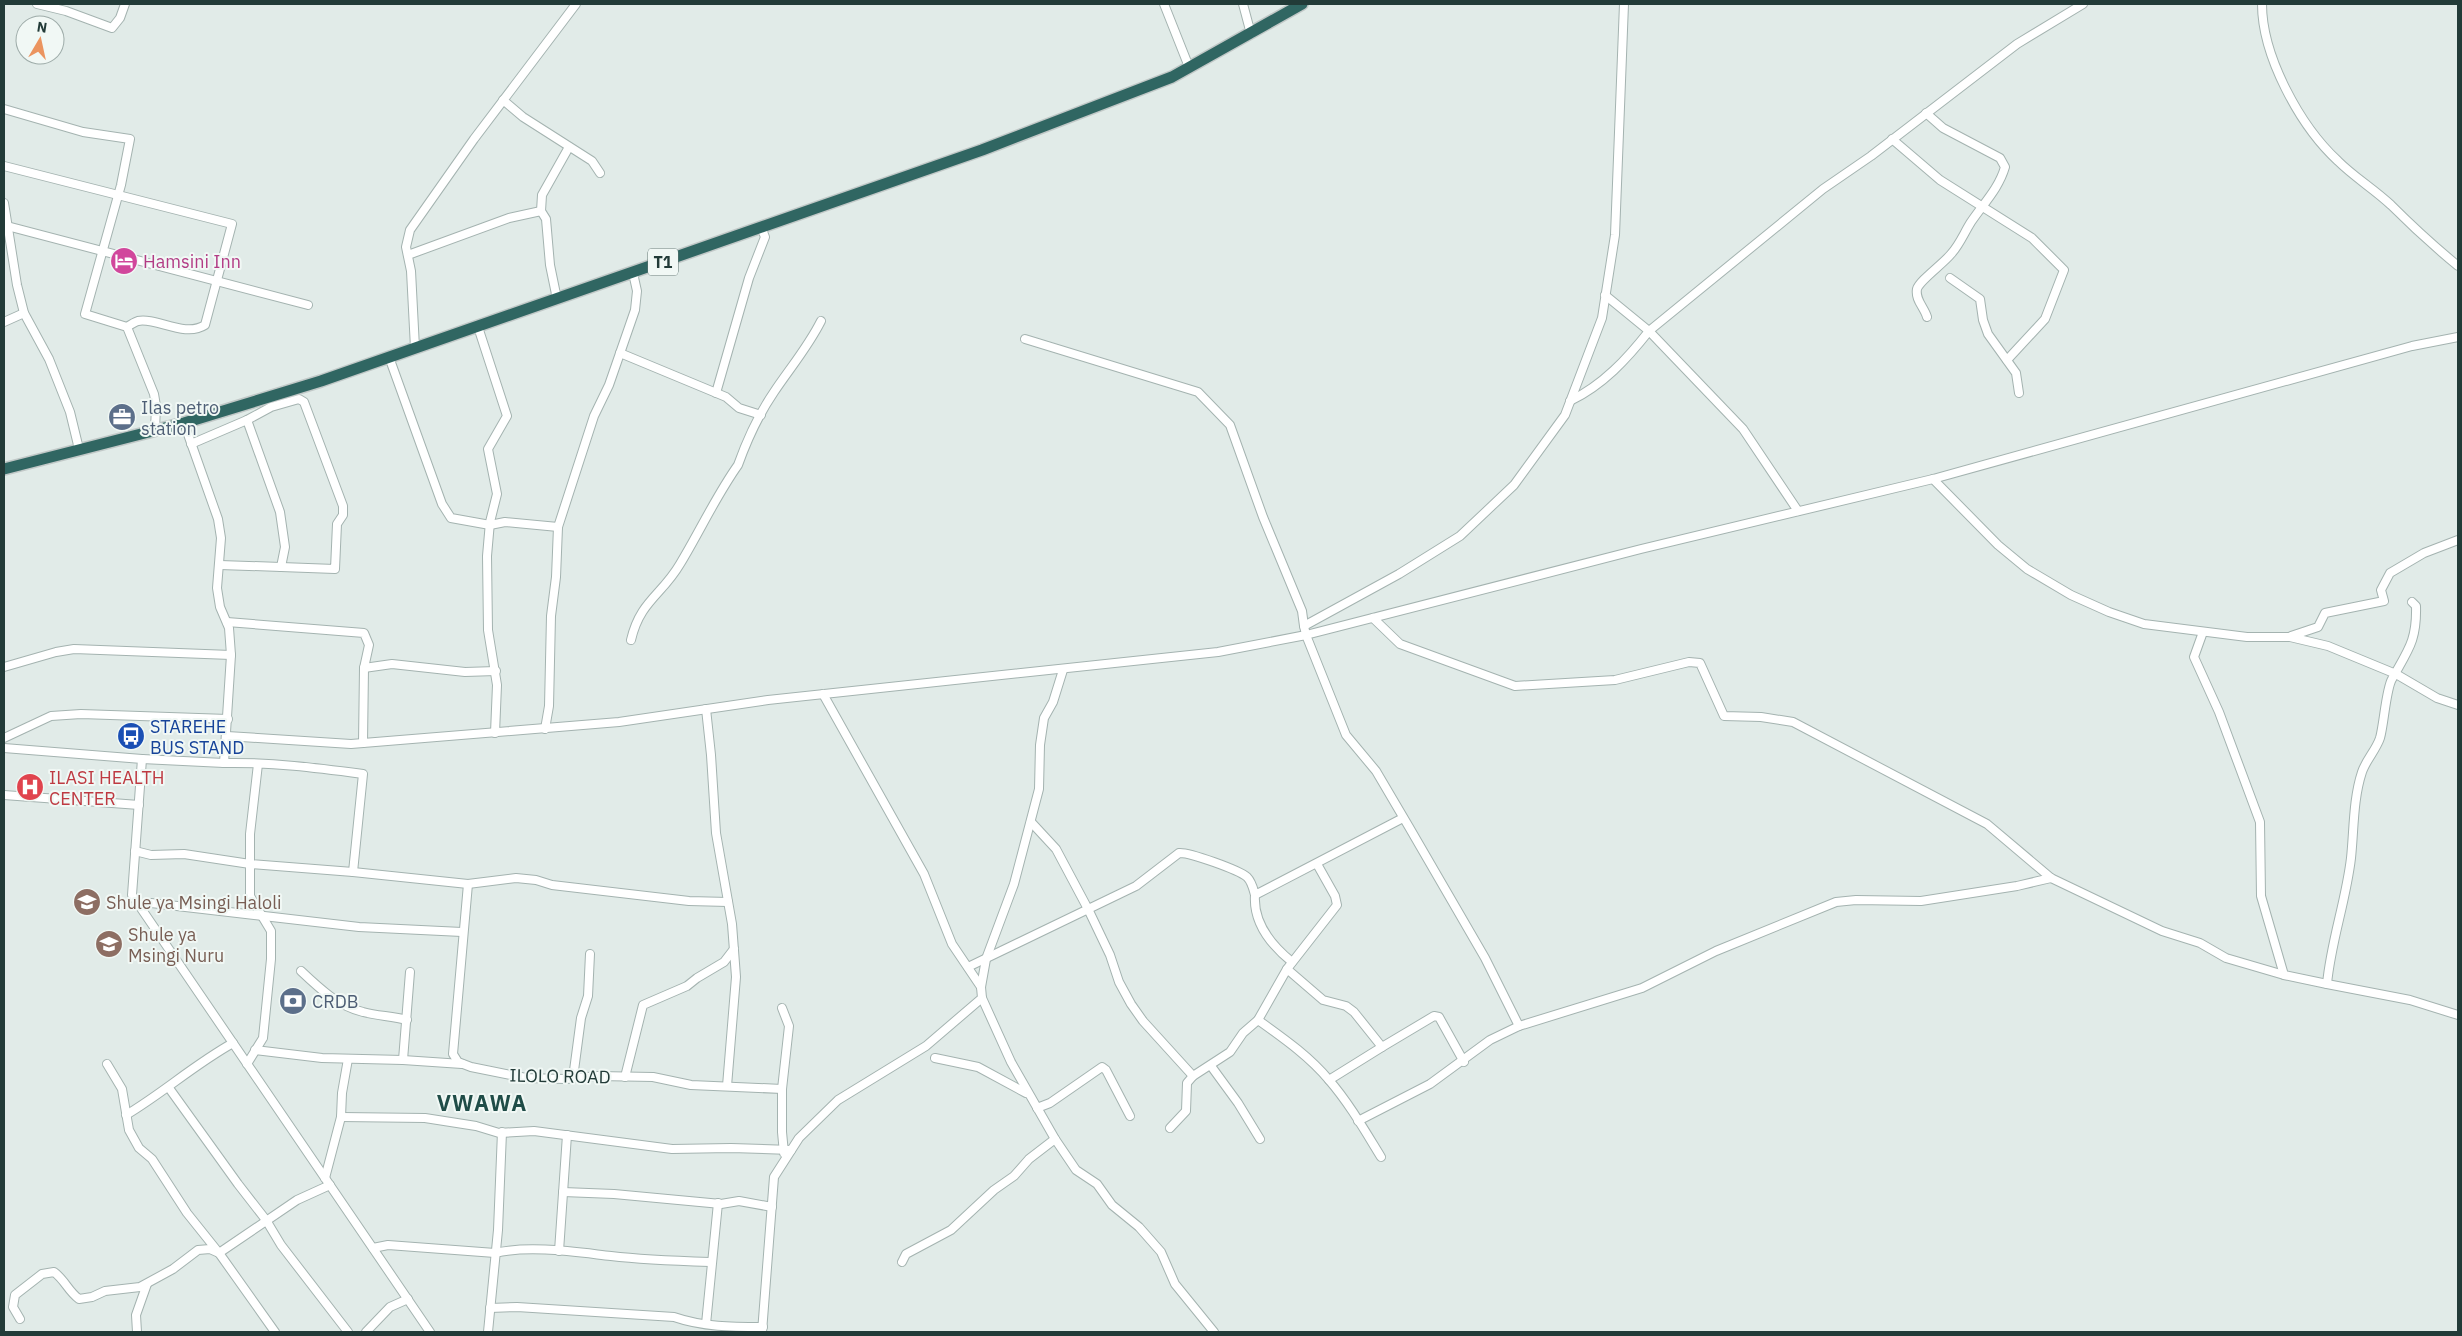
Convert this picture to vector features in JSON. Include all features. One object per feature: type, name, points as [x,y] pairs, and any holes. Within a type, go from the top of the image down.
[{"type":"highway","name":"T1","points":[[4,469],[184,423],[321,381],[982,150],[1163,81],[1251,34],[1302,4]]},
{"type":"street","points":[[37,4],[72,13],[112,28],[120,18],[125,4]]},
{"type":"street","points":[[72,13],[75,4]]},
{"type":"street","points":[[415,348],[414,305],[406,247],[410,230],[503,100],[576,4]]},
{"type":"street","points":[[1164,4],[1189,67]]},
{"type":"street","points":[[1243,4],[1251,34]]},
{"type":"street","points":[[1304,626],[1399,574],[1460,536],[1514,485],[1565,415],[1602,318],[1615,236],[1624,4]]},
{"type":"street","points":[[1570,401],[1592,390],[1632,354],[1649,331],[1823,189],[1926,114],[2017,44],[2083,4]]},
{"type":"street","points":[[2262,4],[2268,48],[2289,95],[2307,125],[2336,160],[2389,204],[2458,266]]},
{"type":"street","points":[[503,100],[523,117],[592,161],[600,173]]},
{"type":"street","points":[[4,109],[83,132],[130,139],[118,196],[85,314],[127,327],[139,321],[177,328],[199,328],[205,324],[232,224],[118,196],[4,166]]},
{"type":"street","points":[[1926,114],[1943,128],[1986,149],[2004,162],[2001,182],[1982,207],[1960,244],[1918,285],[1916,292],[1918,302],[1927,317]]},
{"type":"street","points":[[1892,139],[1927,170],[2032,238],[2064,270],[2045,319],[2007,360]]},
{"type":"street","points":[[557,299],[550,265],[546,219],[541,211],[542,195],[570,147]]},
{"type":"street","points":[[4,203],[17,285],[24,313],[48,359],[70,412],[79,449]]},
{"type":"street","points":[[408,254],[509,218],[541,211]]},
{"type":"street","points":[[7,226],[308,305]]},
{"type":"street","points":[[716,392],[749,278],[765,237],[761,227]]},
{"type":"street","points":[[545,729],[549,706],[551,616],[556,577],[558,527],[591,423],[620,353],[635,310],[637,291],[632,273]]},
{"type":"street","points":[[1950,278],[1980,299],[1983,320],[1988,334],[2018,377],[2019,393]]},
{"type":"street","points":[[1605,295],[1649,331],[1743,429],[1798,511]]},
{"type":"street","points":[[4,322],[24,313]]},
{"type":"street","points":[[632,640],[635,624],[646,604],[680,566],[738,464],[761,415],[785,376],[802,356],[821,321]]},
{"type":"street","points":[[478,326],[507,416],[488,449],[497,494],[490,525],[487,556],[488,630],[496,671],[498,702],[495,733]]},
{"type":"street","points":[[127,327],[154,394],[156,406],[155,430]]},
{"type":"street","points":[[227,736],[363,743],[545,729],[618,722],[823,694],[1064,670],[1218,652],[1306,635],[1798,511],[1933,479],[2412,346],[2458,337]]},
{"type":"street","points":[[1025,340],[1198,392],[1230,425],[1263,517],[1302,610],[1306,635],[1342,728],[1376,772],[1485,958],[1519,1026]]},
{"type":"street","points":[[620,353],[716,392],[740,408],[761,415]]},
{"type":"street","points":[[389,357],[442,504],[451,518],[490,525],[505,522],[558,527]]},
{"type":"street","points":[[191,444],[247,420],[271,407],[299,400],[304,402],[343,506],[342,515],[337,524],[335,570],[220,565]]},
{"type":"street","points":[[247,420],[280,512],[285,547],[281,567]]},
{"type":"street","points":[[184,423],[218,519],[220,565],[217,588],[220,607],[227,622],[231,655],[224,763]]},
{"type":"street","points":[[1933,479],[1998,545],[2027,569],[2071,594],[2109,612],[2144,624],[2248,637],[2290,637],[2328,646],[2396,674],[2437,698],[2458,705]]},
{"type":"street","points":[[2290,637],[2318,627],[2325,613],[2384,601],[2381,590],[2390,573],[2424,553],[2458,540]]},
{"type":"street","points":[[2326,984],[2332,940],[2344,897],[2351,858],[2354,813],[2362,771],[2379,740],[2391,680],[2408,654],[2416,628],[2416,606],[2412,602]]},
{"type":"street","points":[[1373,618],[1400,644],[1515,686],[1615,680],[1696,662],[1700,663],[1724,716],[1761,717],[1794,722],[1987,824],[2051,878],[2162,931],[2200,943],[2226,958],[2284,975],[2410,1000],[2458,1015]]},
{"type":"street","points":[[227,622],[364,633],[369,645],[364,668],[363,743]]},
{"type":"street","points":[[2203,632],[2194,656],[2220,712],[2260,822],[2261,896],[2284,975]]},
{"type":"street","points":[[4,667],[56,652],[74,649],[231,655]]},
{"type":"street","points":[[364,668],[392,664],[465,672],[496,671]]},
{"type":"street","points":[[1064,670],[1053,702],[1044,718],[1040,745],[1039,789],[1014,884],[986,959],[981,986],[982,998],[1010,1062],[1055,1139],[1076,1170],[1097,1184],[1112,1205],[1139,1227],[1161,1252],[1175,1284],[1214,1332]]},
{"type":"street","points":[[823,694],[924,874],[952,944],[981,986]]},
{"type":"street","points":[[706,709],[716,834],[734,949],[735,995],[727,1086]]},
{"type":"street","points":[[4,738],[51,716],[81,714],[228,719]]},
{"type":"street","points":[[4,748],[258,764],[363,774],[353,872]]},
{"type":"street","points":[[142,758],[132,895],[430,1332]]},
{"type":"street","points":[[247,1064],[263,1038],[271,960],[271,932],[264,917],[255,908],[249,882],[250,834],[258,764]]},
{"type":"street","points":[[4,795],[139,804]]},
{"type":"street","points":[[1255,895],[1317,864],[1350,843],[1403,818]]},
{"type":"street","points":[[1031,822],[1056,849],[1088,909],[1110,955],[1119,982],[1131,1004],[1143,1021],[1193,1076]]},
{"type":"street","points":[[135,851],[151,855],[184,854],[250,864],[468,884],[516,878],[536,880],[552,885],[642,896],[728,902]]},
{"type":"street","points":[[968,967],[1136,886],[1178,853],[1184,852],[1239,872],[1251,883],[1255,895],[1254,909],[1258,923],[1290,966],[1323,1000],[1346,1006],[1354,1012],[1382,1047]]},
{"type":"street","points":[[1170,1128],[1186,1111],[1185,1089],[1193,1076],[1230,1052],[1243,1033],[1258,1020],[1290,966],[1336,905],[1335,896],[1317,864]]},
{"type":"street","points":[[1358,1121],[1430,1084],[1464,1062],[1490,1040],[1519,1026],[1642,988],[1716,951],[1836,902],[1856,900],[1921,901],[2018,886],[2051,878]]},
{"type":"street","points":[[464,1064],[458,1062],[453,1054],[462,932],[468,884]]},
{"type":"street","points":[[244,914],[252,899]]},
{"type":"street","points":[[151,902],[264,917],[359,926],[462,932]]},
{"type":"street","points":[[625,1077],[643,1005],[688,986],[697,978],[724,962],[734,949]]},
{"type":"street","points":[[572,1078],[580,1018],[588,996],[590,954]]},
{"type":"street","points":[[301,971],[324,993],[343,1005],[363,1012],[407,1020]]},
{"type":"street","points":[[403,1060],[410,972]]},
{"type":"street","points":[[341,1116],[447,1120],[502,1132],[534,1131],[672,1149],[787,1150],[838,1100],[926,1046],[982,998]]},
{"type":"street","points":[[490,1308],[517,1306],[674,1317],[694,1324],[762,1330],[774,1177],[784,1160],[787,1150],[782,1089],[789,1026],[782,1008]]},
{"type":"street","points":[[1329,1080],[1436,1016],[1464,1062]]},
{"type":"street","points":[[1258,1020],[1311,1061],[1329,1080],[1381,1157]]},
{"type":"street","points":[[126,1115],[169,1088],[211,1055],[233,1043]]},
{"type":"street","name":"ILOLO ROAD","points":[[255,1050],[348,1060],[403,1060],[464,1064],[495,1073],[526,1078],[653,1077],[691,1085],[782,1089]]},
{"type":"street","points":[[935,1058],[978,1067],[1018,1087],[1030,1096]]},
{"type":"street","points":[[219,1253],[327,1181],[341,1116],[342,1093],[348,1060]]},
{"type":"street","points":[[107,1064],[122,1089],[129,1130],[139,1148],[152,1159],[187,1213],[219,1253],[275,1332]]},
{"type":"street","points":[[1211,1066],[1238,1103],[1260,1139]]},
{"type":"street","points":[[1038,1108],[1050,1103],[1102,1068],[1106,1070],[1130,1116]]},
{"type":"street","points":[[169,1088],[266,1220],[282,1245],[348,1332]]},
{"type":"street","points":[[488,1332],[502,1132]]},
{"type":"street","points":[[559,1251],[567,1135]]},
{"type":"street","points":[[902,1262],[906,1254],[951,1230],[994,1190],[1014,1176],[1030,1159],[1055,1139]]},
{"type":"street","points":[[563,1192],[614,1194],[718,1203],[739,1201],[772,1207]]},
{"type":"street","points":[[706,1324],[718,1203]]},
{"type":"street","points":[[373,1248],[388,1245],[425,1246],[495,1253],[509,1250],[559,1251],[711,1262]]},
{"type":"street","points":[[20,1319],[13,1307],[15,1295],[42,1274],[54,1272],[64,1280],[70,1292],[79,1299],[92,1297],[106,1291],[140,1287],[173,1269],[198,1250],[210,1249],[219,1253]]},
{"type":"street","points":[[137,1332],[136,1314],[147,1284]]},
{"type":"street","points":[[366,1332],[390,1307],[408,1299]]},
{"type":"place","name":"Hamsini Inn","points":[[124,261]]},
{"type":"place","name":"Ilas petro station","points":[[122,417]]},
{"type":"place","name":"STAREHE BUS STAND","points":[[131,736]]},
{"type":"place","name":"ILASI HEALTH CENTER","points":[[30,787]]},
{"type":"place","name":"Shule ya Msingi Haloli","points":[[87,902]]},
{"type":"place","name":"Shule ya Msingi Nuru","points":[[109,944]]},
{"type":"place","name":"CRDB","points":[[293,1001]]},
{"type":"district","name":"VWAWA","points":[[482,1102]]}]
